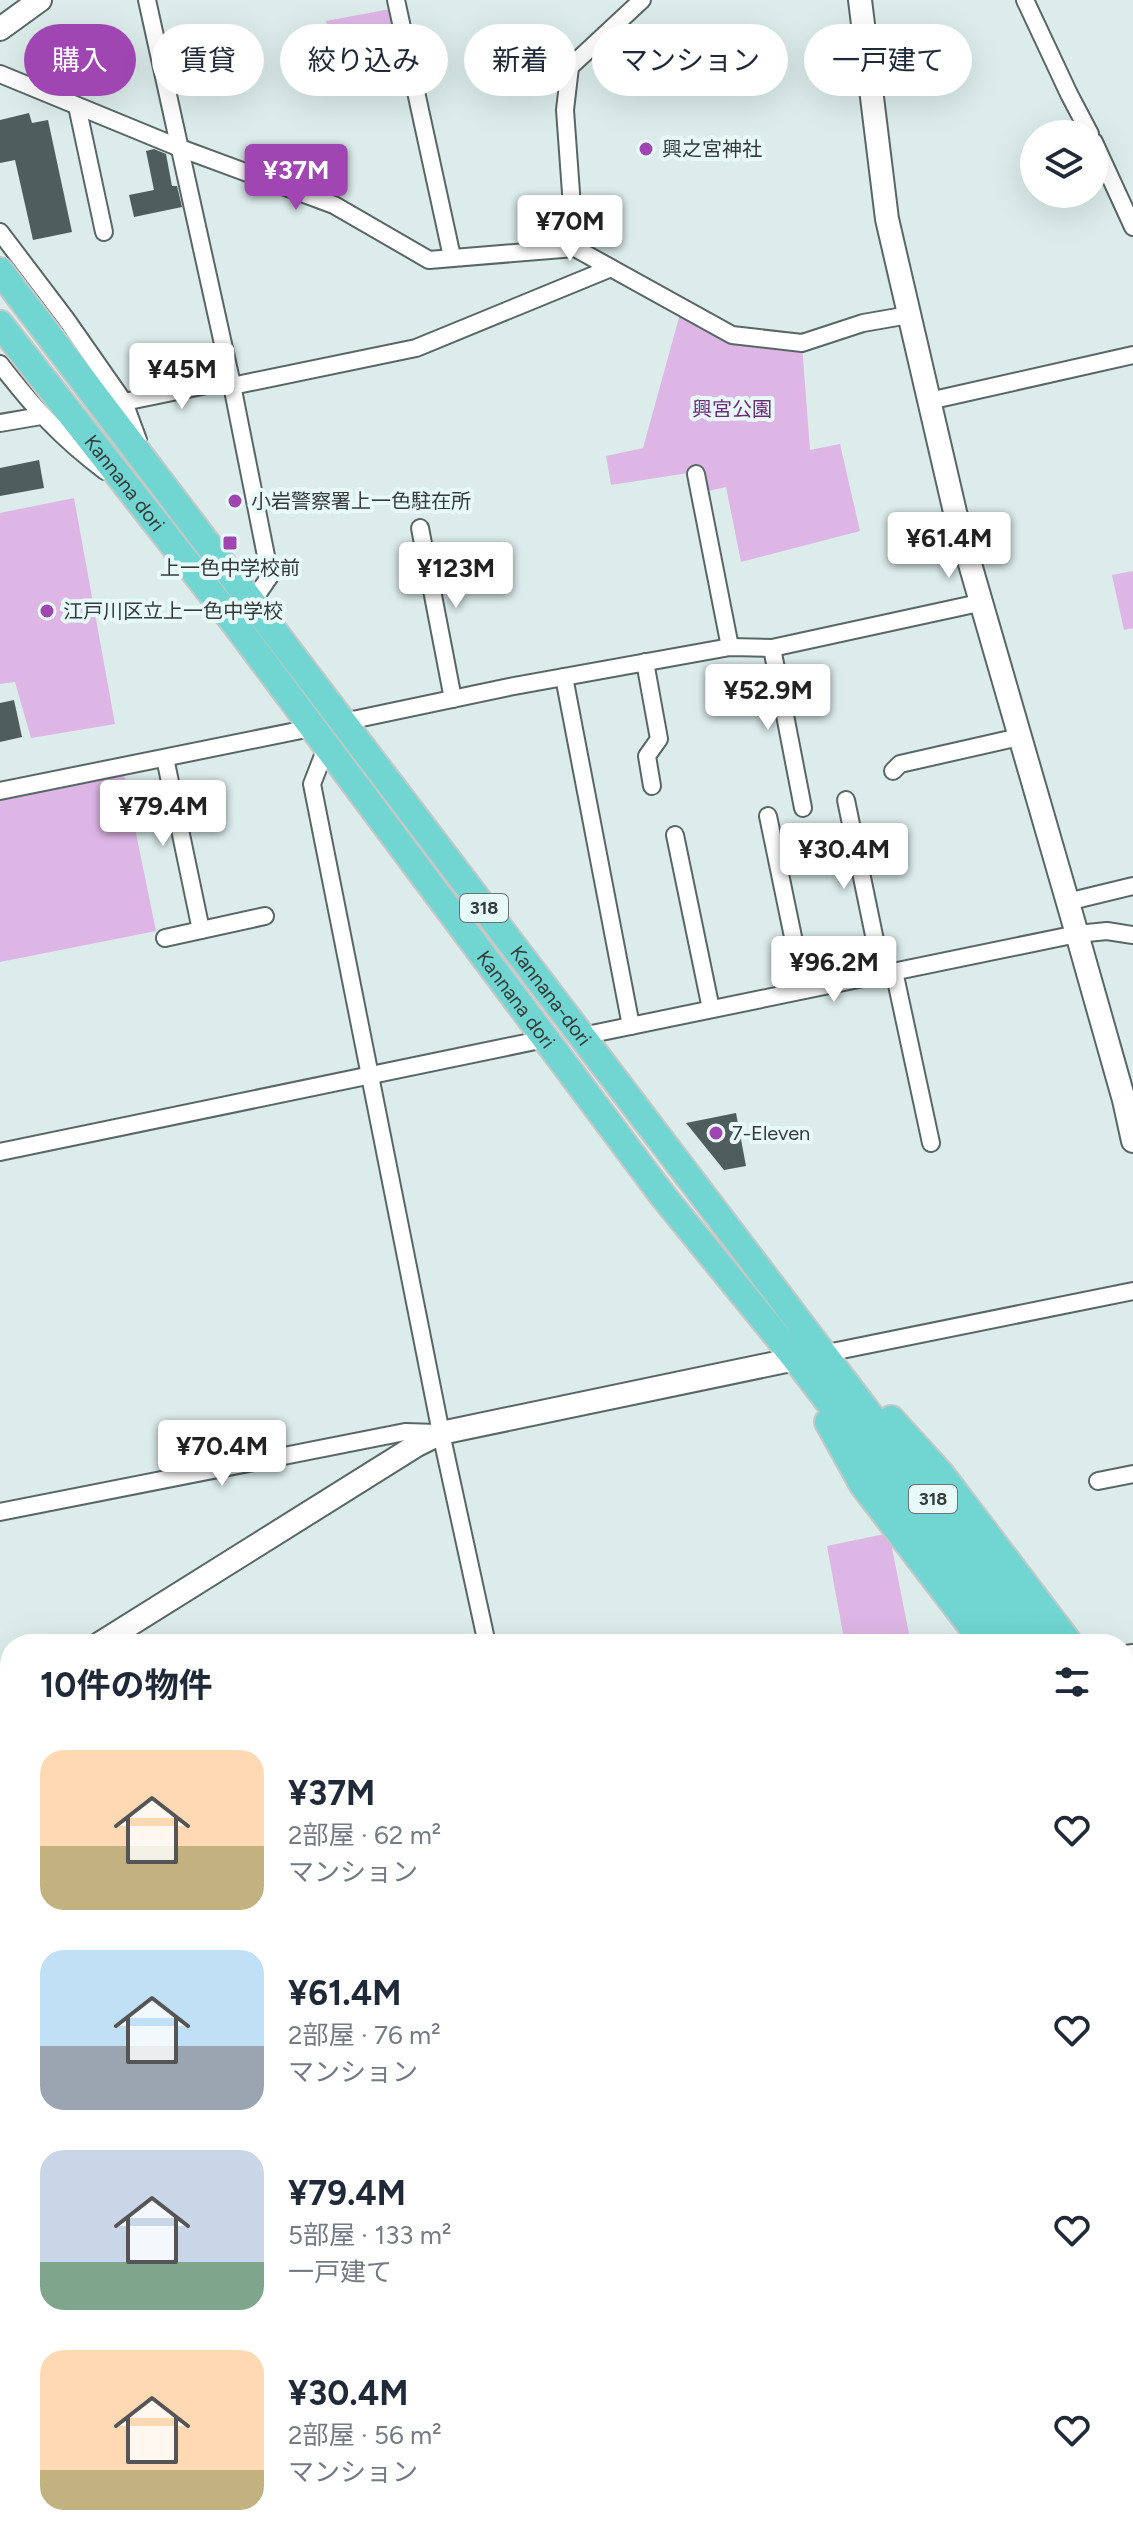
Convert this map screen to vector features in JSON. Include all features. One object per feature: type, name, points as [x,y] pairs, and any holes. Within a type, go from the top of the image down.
[{"type":"main road","name":"Kannana-dori","points":[[0,271],[1036,1634]]},
{"type":"main road","name":"318","points":[[0,324],[11,359]]},
{"type":"main road","name":"Kannana dori","points":[[11,359],[132,492],[236,625],[663,1196],[795,1358],[1007,1634]]},
{"type":"main road","points":[[822,1354],[886,1413],[941,1474],[1062,1634]]},
{"type":"main road","points":[[795,1358],[863,1485],[977,1634]]},
{"type":"street","points":[[147,0],[232,383],[270,576],[252,602]]},
{"type":"street","points":[[396,0],[452,257]]},
{"type":"street","points":[[575,248],[565,110],[570,67],[642,0]]},
{"type":"street","points":[[860,0],[887,219],[929,401],[979,603],[1077,934],[1133,1141]]},
{"type":"street","points":[[1025,0],[1083,120]]},
{"type":"street","points":[[0,29],[36,2]]},
{"type":"street","points":[[0,74],[180,148],[334,205],[429,260],[575,248],[732,335],[802,343],[863,323],[909,315]]},
{"type":"street","points":[[77,106],[104,232]]},
{"type":"street","points":[[1108,173],[1133,227]]},
{"type":"street","points":[[0,232],[124,402],[146,462]]},
{"type":"street","points":[[124,402],[416,348],[611,268]]},
{"type":"street","points":[[929,401],[1133,355]]},
{"type":"street","points":[[11,359],[41,416],[68,443],[132,492]]},
{"type":"street","points":[[0,423],[41,416]]},
{"type":"street","points":[[696,474],[730,647]]},
{"type":"street","points":[[420,528],[453,699]]},
{"type":"street","points":[[343,722],[730,647],[772,648],[979,603]]},
{"type":"street","points":[[772,648],[803,808]]},
{"type":"street","points":[[645,662],[659,739],[647,756],[652,786]]},
{"type":"street","points":[[564,677],[631,1026]]},
{"type":"street","points":[[893,771],[900,764],[1019,737]]},
{"type":"street","points":[[0,791],[165,758],[319,738],[312,784],[441,1433],[485,1634]]},
{"type":"street","points":[[165,758],[201,930]]},
{"type":"street","points":[[846,800],[931,1143]]},
{"type":"street","points":[[768,816],[804,990]]},
{"type":"street","points":[[675,835],[711,1009]]},
{"type":"street","points":[[1067,902],[1133,886]]},
{"type":"street","points":[[165,938],[265,916]]},
{"type":"street","points":[[582,1036],[1077,934],[1107,931],[1133,935]]},
{"type":"street","points":[[0,1152],[545,1039]]},
{"type":"street","points":[[0,1512],[405,1432],[441,1433],[1133,1291]]},
{"type":"street","points":[[115,1634],[441,1433]]},
{"type":"street","points":[[1098,1481],[1133,1474]]},
{"type":"green space","points":[[390,9],[393,24],[327,24],[326,21]]},
{"type":"green space","name":"興宮公園","points":[[680,314],[802,345],[810,450],[840,444],[860,531],[741,562],[726,487],[704,492],[701,471],[611,485],[606,456],[643,448]]},
{"type":"green space","name":"江戸川区立上一色中学校","points":[[74,498],[115,724],[31,738],[15,682],[0,684],[0,513]]},
{"type":"green space","points":[[1133,571],[1133,628],[1124,630],[1112,575]]},
{"type":"green space","points":[[124,775],[156,931],[0,962],[0,800]]},
{"type":"green space","points":[[889,1533],[909,1634],[843,1634],[827,1546]]},
{"type":"building","points":[[29,113],[32,123],[48,120],[72,232],[33,240],[15,160],[0,163],[0,120]]},
{"type":"building","points":[[154,149],[166,154],[172,186],[177,186],[182,207],[134,217],[129,195],[154,190],[146,151]]},
{"type":"building","points":[[39,460],[44,488],[0,496],[0,468]]},
{"type":"building","points":[[14,700],[22,737],[0,742],[0,703]]},
{"type":"building","points":[[736,1113],[746,1166],[724,1170],[686,1123]]},
{"type":"place","name":"興之宮神社","points":[[646,149]]},
{"type":"place","name":"小岩警察署上一色駐在所","points":[[235,501]]},
{"type":"place","name":"上一色中学校前","points":[[230,543]]},
{"type":"place","name":"江戸川区立上一色中学校","points":[[47,611]]},
{"type":"place","name":"7-Eleven","points":[[716,1133]]}]
